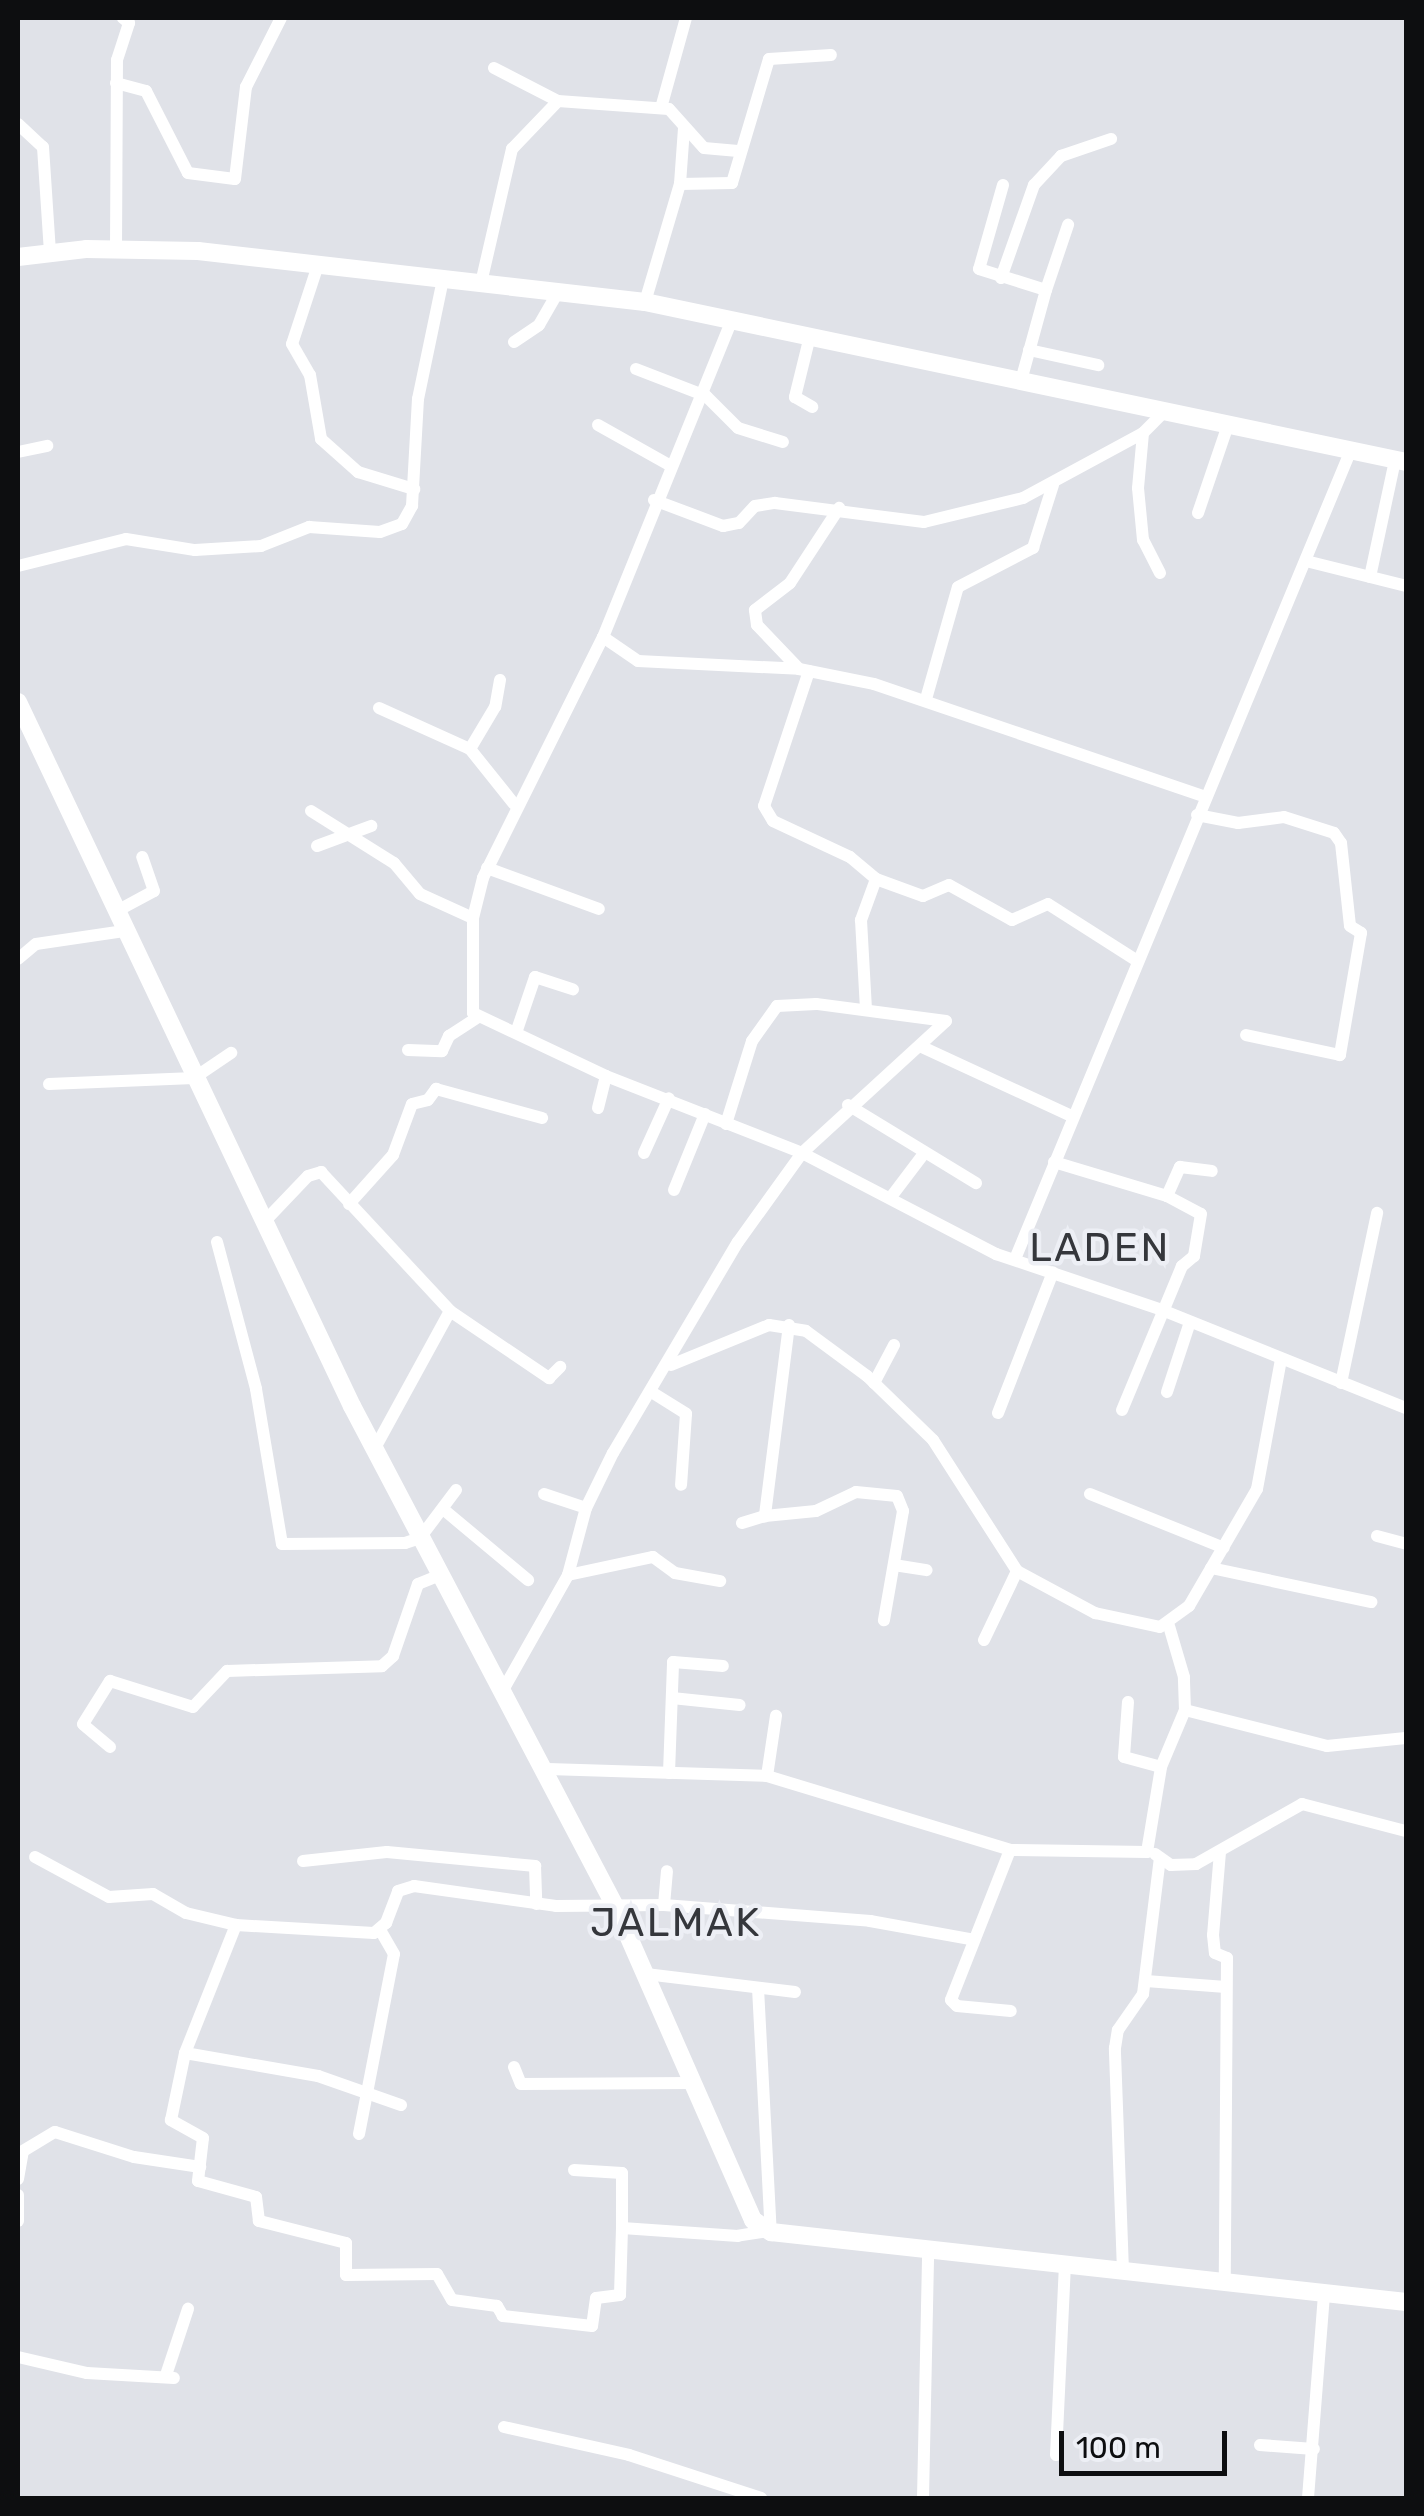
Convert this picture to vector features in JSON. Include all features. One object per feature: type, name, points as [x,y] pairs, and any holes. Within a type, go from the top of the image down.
[{"type":"main road","points":[[18,256],[116,248],[318,264],[645,302],[809,340],[1020,380],[1401,461]]},
{"type":"main road","points":[[18,702],[194,1078],[375,1448],[440,1576],[548,1768],[616,1908],[748,2211],[769,2231],[1406,2302]]},
{"type":"street","points":[[116,83],[146,91],[191,175],[235,179],[246,87],[281,18]]},
{"type":"street","points":[[660,108],[686,18]]},
{"type":"street","points":[[116,248],[116,83],[128,19]]},
{"type":"street","points":[[680,184],[732,182],[765,63],[776,56],[831,56]]},
{"type":"street","points":[[494,68],[558,101],[660,108],[684,121],[704,148],[742,150]]},
{"type":"street","points":[[482,283],[512,149],[558,101]]},
{"type":"street","points":[[645,302],[680,184],[684,121]]},
{"type":"street","points":[[18,124],[43,147],[50,252]]},
{"type":"street","points":[[1002,278],[1034,185],[1061,156],[1111,139]]},
{"type":"street","points":[[1003,185],[978,266],[1002,278],[1046,290]]},
{"type":"street","points":[[1020,380],[1068,226]]},
{"type":"street","points":[[318,264],[292,344],[310,375],[321,440],[358,472],[414,488]]},
{"type":"street","points":[[18,566],[126,540],[196,550],[261,546],[322,525],[380,532],[406,518],[414,488],[418,400],[443,279]]},
{"type":"street","points":[[514,342],[539,325],[558,292]]},
{"type":"street","points":[[730,322],[706,396],[654,500],[603,636],[514,804],[487,868],[472,918],[468,1000],[477,1018],[517,1030],[606,1076],[802,1153],[978,1246],[1162,1310],[1406,1408]]},
{"type":"street","points":[[809,340],[795,397],[812,407]]},
{"type":"street","points":[[1029,350],[1098,365]]},
{"type":"street","points":[[636,369],[706,396],[728,422],[784,442]]},
{"type":"street","points":[[654,500],[722,526],[739,523],[756,506],[839,508],[924,522],[1053,485],[1144,433],[1164,412]]},
{"type":"street","points":[[598,425],[671,466]]},
{"type":"street","points":[[1198,513],[1228,425]]},
{"type":"street","points":[[1144,433],[1140,525],[1160,572]]},
{"type":"street","points":[[18,452],[47,446]]},
{"type":"street","points":[[1015,1259],[1071,1116],[1351,450]]},
{"type":"street","points":[[1370,578],[1401,461]]},
{"type":"street","points":[[926,699],[958,587],[1033,548],[1053,485]]},
{"type":"street","points":[[804,670],[756,625],[754,610],[790,583],[839,508]]},
{"type":"street","points":[[1306,561],[1406,586]]},
{"type":"street","points":[[603,636],[638,660],[804,670],[926,699],[1206,797]]},
{"type":"street","points":[[804,670],[764,806],[773,822],[850,857],[876,879],[922,896],[949,885],[1012,920],[1051,905],[1136,960]]},
{"type":"street","points":[[470,748],[495,708],[500,680]]},
{"type":"street","points":[[379,708],[470,748],[514,804]]},
{"type":"street","points":[[311,811],[340,834],[394,863],[440,906],[472,918]]},
{"type":"street","points":[[1198,815],[1238,823],[1296,820],[1342,843],[1350,926],[1362,936],[1340,1055],[1246,1035]]},
{"type":"street","points":[[318,846],[340,834],[371,826]]},
{"type":"street","points":[[115,912],[154,891],[142,857]]},
{"type":"street","points":[[487,868],[599,909]]},
{"type":"street","points":[[866,1009],[861,920],[876,879]]},
{"type":"street","points":[[18,959],[36,944],[124,931]]},
{"type":"street","points":[[517,1030],[535,978],[573,989]]},
{"type":"street","points":[[503,1690],[568,1575],[586,1508],[738,1242],[802,1153],[848,1106],[922,1047],[945,1021],[866,1009],[777,1006],[752,1041],[726,1124]]},
{"type":"street","points":[[408,1050],[442,1051],[448,1036],[477,1018]]},
{"type":"street","points":[[922,1047],[1071,1116]]},
{"type":"street","points":[[49,1084],[194,1078],[231,1053]]},
{"type":"street","points":[[598,1108],[606,1076]]},
{"type":"street","points":[[349,1204],[393,1155],[412,1104],[428,1100],[435,1090],[542,1118]]},
{"type":"street","points":[[644,1153],[670,1098]]},
{"type":"street","points":[[848,1106],[922,1156],[976,1183]]},
{"type":"street","points":[[674,1190],[705,1114]]},
{"type":"street","points":[[891,1197],[922,1156]]},
{"type":"street","points":[[1054,1162],[1167,1196],[1201,1216],[1194,1256],[1182,1266],[1122,1410]]},
{"type":"street","points":[[1167,1196],[1180,1166],[1212,1170]]},
{"type":"street","points":[[264,1221],[315,1172],[450,1311],[549,1378],[560,1367]]},
{"type":"street","points":[[1341,1383],[1377,1213]]},
{"type":"street","points":[[218,1242],[256,1389],[282,1544],[396,1545],[420,1538],[456,1490]]},
{"type":"street","points":[[998,1413],[1053,1272]]},
{"type":"street","points":[[375,1448],[395,1422],[450,1311]]},
{"type":"street","points":[[1167,1392],[1190,1322]]},
{"type":"street","points":[[669,1366],[730,1338],[790,1325],[828,1344],[933,1440],[1017,1572],[1123,1624],[1169,1626]]},
{"type":"street","points":[[765,1516],[790,1325]]},
{"type":"street","points":[[874,1382],[894,1345]]},
{"type":"street","points":[[1169,1626],[1211,1568],[1258,1490],[1281,1359]]},
{"type":"street","points":[[653,1394],[686,1414],[680,1485]]},
{"type":"street","points":[[742,1523],[765,1516],[816,1512],[856,1492],[888,1492],[903,1508],[884,1620]]},
{"type":"street","points":[[544,1494],[586,1508]]},
{"type":"street","points":[[1090,1494],[1224,1548]]},
{"type":"street","points":[[442,1509],[528,1580]]},
{"type":"street","points":[[1377,1536],[1406,1544]]},
{"type":"street","points":[[568,1575],[653,1557],[675,1573],[720,1581]]},
{"type":"street","points":[[894,1565],[926,1570]]},
{"type":"street","points":[[1211,1568],[1370,1602]]},
{"type":"street","points":[[984,1640],[1017,1572]]},
{"type":"street","points":[[110,1747],[83,1724],[107,1683],[192,1706],[227,1670],[382,1666],[393,1656],[418,1584],[440,1576]]},
{"type":"street","points":[[1123,2271],[1115,2048],[1146,1981],[1161,1768],[1185,1710],[1184,1677],[1169,1626]]},
{"type":"street","points":[[669,1773],[675,1661],[723,1666]]},
{"type":"street","points":[[672,1698],[740,1705]]},
{"type":"street","points":[[1128,1702],[1124,1757],[1161,1768]]},
{"type":"street","points":[[1185,1710],[1326,1746],[1406,1738]]},
{"type":"street","points":[[768,1776],[776,1716]]},
{"type":"street","points":[[548,1768],[768,1776],[1010,1850],[1154,1854],[1187,1866],[1220,1852],[1302,1804],[1406,1831]]},
{"type":"street","points":[[1010,1850],[970,1938],[951,2002],[1011,2011]]},
{"type":"street","points":[[303,1860],[387,1852],[535,1866],[536,1904]]},
{"type":"street","points":[[1220,1852],[1214,1950],[1227,1958],[1225,2284]]},
{"type":"street","points":[[36,1857],[109,1897],[153,1894],[186,1913],[236,1925],[351,1934],[380,1930]]},
{"type":"street","points":[[664,1906],[667,1871]]},
{"type":"street","points":[[380,1930],[396,1894],[410,1886],[536,1904],[664,1906],[870,1921],[970,1938]]},
{"type":"street","points":[[236,1925],[185,2052],[170,2116],[203,2138],[199,2182],[256,2197],[258,2220],[346,2243],[346,2275],[437,2274],[450,2299],[498,2306],[502,2316],[594,2325],[596,2298],[620,2295],[622,2174],[574,2170]]},
{"type":"street","points":[[359,2134],[394,1954],[380,1930]]},
{"type":"street","points":[[646,1974],[796,1992]]},
{"type":"street","points":[[1146,1981],[1226,1987]]},
{"type":"street","points":[[622,2228],[738,2236],[769,2231],[758,1988]]},
{"type":"street","points":[[185,2052],[368,2090],[401,2105]]},
{"type":"street","points":[[514,2066],[521,2084],[693,2083]]},
{"type":"street","points":[[18,2179],[23,2151],[56,2132],[134,2157],[200,2167]]},
{"type":"street","points":[[18,2195],[18,2220]]},
{"type":"street","points":[[923,2498],[928,2250]]},
{"type":"street","points":[[1056,2456],[1065,2265]]},
{"type":"street","points":[[1308,2498],[1324,2294]]},
{"type":"street","points":[[18,2357],[87,2372],[170,2376],[188,2308]]},
{"type":"street","points":[[504,2427],[629,2455],[761,2498]]},
{"type":"street","points":[[1260,2445],[1314,2449]]},
{"type":"district","name":"LADEN","points":[[1100,1248]]},
{"type":"district","name":"JALMAK","points":[[676,1923]]}]
